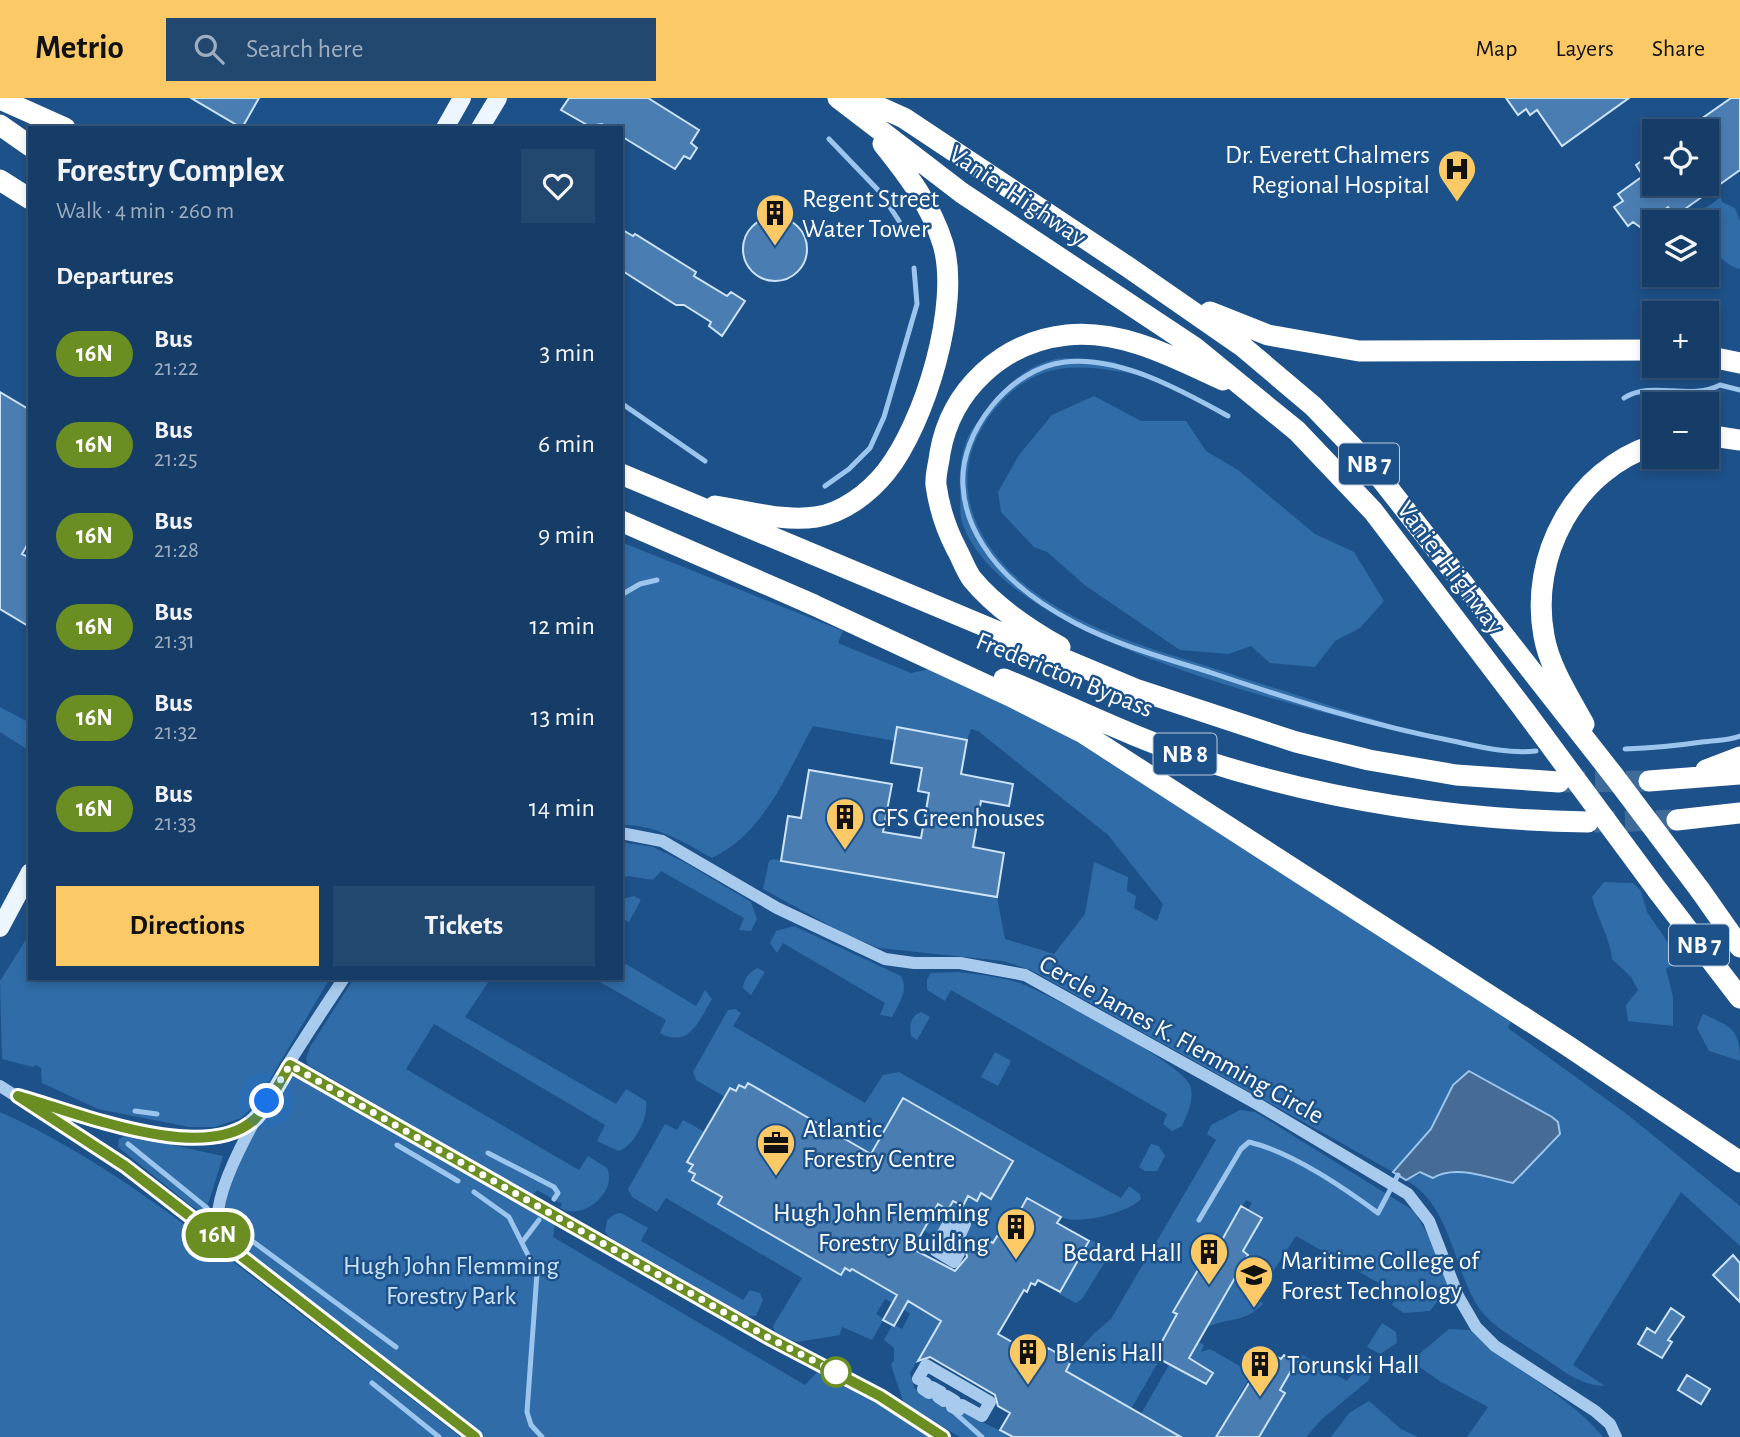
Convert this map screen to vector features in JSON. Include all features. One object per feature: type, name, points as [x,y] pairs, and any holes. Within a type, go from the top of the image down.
[{"type":"highway","name":"Vanier Highway","points":[[838,98],[904,118],[1242,346],[1313,406],[1371,466],[1569,711],[1740,947]]},
{"type":"highway","points":[[0,99],[61,126]]},
{"type":"highway","name":"Vanier Highway","points":[[859,106],[962,194],[1195,347],[1297,431],[1373,511],[1740,998]]},
{"type":"highway","points":[[678,499],[774,516],[816,517],[846,506],[868,491],[887,471],[906,441],[935,359],[944,323],[948,281],[944,245],[912,179],[859,106]]},
{"type":"highway","points":[[0,125],[28,145]]},
{"type":"highway","points":[[0,180],[28,198]]},
{"type":"highway","points":[[1128,267],[1224,319],[1268,335],[1305,344],[1359,351],[1642,350]]},
{"type":"highway","points":[[1135,689],[1023,626],[971,578],[949,534],[935,482],[944,433],[961,397],[989,367],[1023,345],[1067,335],[1111,336],[1164,353],[1256,395]]},
{"type":"highway","points":[[1719,359],[1740,363]]},
{"type":"highway","points":[[1719,437],[1740,440]]},
{"type":"highway","points":[[1569,711],[1544,638],[1541,600],[1548,558],[1555,534],[1595,478],[1624,458],[1642,450]]},
{"type":"highway","name":"Fredericton Bypass","points":[[623,475],[1135,689],[1296,742],[1369,760],[1456,775],[1559,782]]},
{"type":"highway","name":"Fredericton Bypass","points":[[623,521],[803,600],[1194,758],[1318,794],[1446,814],[1588,822]]},
{"type":"highway","points":[[803,600],[1010,696],[1083,733],[1568,1046],[1740,1162]]},
{"type":"highway","points":[[1684,778],[1740,757]]},
{"type":"highway","points":[[1649,781],[1740,774]]},
{"type":"highway","points":[[1677,820],[1740,813]]},
{"type":"main road","points":[[446,126],[462,98]]},
{"type":"main road","points":[[481,126],[498,98]]},
{"type":"main road","points":[[0,928],[28,876]]},
{"type":"main road","points":[[13,906],[28,889]]},
{"type":"street","name":"Cercle James K. Flemming Circle","points":[[623,833],[663,841],[788,913],[886,959],[914,963],[960,963],[1025,975],[1259,1105],[1408,1194],[1429,1221],[1458,1296],[1476,1327],[1494,1346],[1595,1411],[1610,1424],[1616,1437]]},
{"type":"street","points":[[228,1243],[218,1221],[219,1205],[230,1173],[256,1119],[343,980]]},
{"type":"street","points":[[290,1065],[776,1342],[880,1396],[943,1437]]},
{"type":"street","points":[[0,1086],[125,1166],[228,1243],[475,1437]]},
{"type":"street","points":[[18,1096],[187,1139],[231,1134],[256,1119]]},
{"type":"street","points":[[926,1365],[990,1402],[982,1416],[962,1405],[958,1410],[952,1407],[955,1401],[947,1396],[944,1401],[938,1397],[941,1392],[932,1387],[929,1393],[923,1390],[926,1383],[918,1379],[926,1365]]},
{"type":"green space","points":[[1721,197],[1722,202],[1735,208],[1740,221],[1740,269],[1727,263],[1719,255],[1719,210],[1703,210]]},
{"type":"green space","points":[[1056,359],[1115,362],[1139,375],[1078,367],[1044,373],[1011,392],[978,434],[969,460],[968,485],[972,510],[996,556],[1015,576],[1058,608],[1126,640],[1424,735],[1406,734],[1295,705],[1157,661],[1091,633],[1033,601],[988,564],[961,518],[961,466],[969,434],[1007,387],[1027,371]]},
{"type":"green space","points":[[1094,396],[1141,421],[1186,421],[1206,451],[1238,470],[1315,534],[1354,552],[1384,601],[1360,628],[1335,641],[1315,667],[1270,663],[1251,646],[1229,654],[1180,650],[1086,586],[1047,552],[1034,547],[1001,512],[998,492],[1019,455],[1052,415]]},
{"type":"green space","points":[[623,543],[843,631],[838,643],[911,673],[930,669],[1049,724],[1512,1020],[1508,1028],[1628,1115],[1740,1206],[1740,1246],[1681,1192],[1573,1365],[1605,1386],[1588,1383],[1565,1372],[1509,1335],[1485,1315],[1470,1292],[1450,1239],[1433,1205],[1421,1191],[1406,1180],[1431,1172],[1445,1171],[1513,1183],[1558,1122],[1552,1117],[1469,1071],[1453,1085],[1431,1129],[1393,1172],[1031,970],[1003,961],[879,948],[845,934],[763,889],[769,861],[773,859],[997,897],[1005,939],[1054,954],[1085,914],[1094,862],[1128,877],[1127,891],[1136,896],[1134,908],[1157,921],[1163,904],[1108,835],[978,731],[971,729],[967,740],[898,728],[895,741],[813,726],[760,818],[730,847],[712,858],[680,840],[634,825],[623,825]]},
{"type":"green space","points":[[0,707],[28,722],[28,750],[0,732]]},
{"type":"green space","points":[[623,842],[653,847],[751,902],[757,919],[751,931],[739,930],[744,918],[661,871],[653,880],[628,876],[623,878]]},
{"type":"green space","points":[[1604,882],[1633,883],[1641,891],[1647,912],[1680,960],[1666,969],[1673,997],[1673,1026],[1628,1021],[1626,1005],[1638,990],[1631,977],[1612,959],[1594,905],[1592,897]]},
{"type":"green space","points":[[634,896],[641,900],[629,922],[623,919],[623,902],[626,898]]},
{"type":"green space","points":[[794,926],[901,976],[904,992],[892,1017],[880,1015],[885,1003],[783,943],[777,953],[770,943],[776,931]]},
{"type":"green space","points":[[28,936],[28,980],[329,980],[256,1103],[241,1118],[215,1127],[189,1127],[98,1109],[42,1083],[41,1068],[36,1065],[33,1067],[2,1059],[0,981]]},
{"type":"green space","points":[[623,962],[696,1006],[705,990],[712,999],[697,1024],[686,1035],[679,1038],[660,1033],[666,1020],[596,980],[623,980]]},
{"type":"green space","points":[[758,968],[765,972],[751,995],[743,988],[744,984],[752,971]]},
{"type":"green space","points":[[959,972],[1002,978],[1027,986],[1115,1031],[1164,1061],[1190,1085],[1191,1101],[1182,1126],[1172,1131],[1163,1124],[1167,1114],[951,990],[945,1001],[927,990],[927,979],[931,973]]},
{"type":"green space","points":[[353,980],[490,980],[465,1017],[616,1104],[626,1089],[646,1101],[645,1115],[635,1138],[618,1151],[597,1141],[605,1125],[434,1024],[406,1069],[579,1170],[588,1156],[607,1168],[608,1186],[597,1202],[579,1211],[569,1211],[560,1208],[562,1204],[537,1190],[533,1195],[308,1065],[306,1059],[310,1047]]},
{"type":"green space","points":[[735,1009],[741,1013],[733,1026],[865,1103],[883,1075],[899,1072],[1121,1198],[1129,1186],[1140,1194],[1141,1199],[1117,1212],[1075,1220],[1057,1215],[1028,1198],[1004,1240],[997,1236],[993,1243],[987,1239],[983,1245],[976,1242],[972,1249],[964,1244],[959,1253],[964,1224],[947,1215],[935,1237],[923,1230],[938,1204],[948,1210],[953,1201],[962,1206],[968,1196],[976,1201],[981,1193],[991,1199],[1013,1160],[904,1098],[868,1160],[867,1151],[749,1083],[745,1088],[739,1085],[725,1097],[696,1080],[693,1072],[728,1010]]},
{"type":"green space","points":[[921,1012],[930,1017],[917,1040],[911,1036],[910,1025],[912,1019]]},
{"type":"green space","points":[[1703,1014],[1721,1022],[1736,1035],[1740,1061],[1709,1051],[1697,1028]]},
{"type":"green space","points":[[995,1052],[1011,1061],[998,1086],[981,1077]]},
{"type":"green space","name":"Hugh John Flemming Forestry Park","points":[[291,1065],[556,1215],[553,1237],[805,1385],[824,1365],[943,1437],[475,1437],[228,1243],[219,1205],[223,1190]]},
{"type":"green space","points":[[1240,1110],[1255,1112],[1414,1211],[1428,1235],[1449,1286],[1430,1311],[1404,1313],[1392,1305],[1398,1294],[1296,1236],[1257,1296],[1263,1304],[1243,1317],[1207,1327],[1248,1255],[1243,1251],[1262,1219],[1248,1210],[1252,1203],[1246,1200],[1222,1240],[1217,1238],[1173,1312],[1177,1314],[1154,1355],[1160,1359],[1131,1409],[1066,1371],[1086,1342],[1111,1319],[1216,1140],[1207,1134],[1211,1125]]},
{"type":"green space","points":[[0,1112],[72,1150],[141,1193],[461,1437],[0,1437]]},
{"type":"green space","points":[[683,1120],[705,1132],[688,1162],[693,1165],[690,1171],[695,1174],[692,1180],[722,1197],[719,1204],[841,1275],[845,1268],[850,1271],[852,1269],[897,1295],[893,1303],[885,1299],[876,1314],[884,1319],[872,1340],[842,1327],[840,1335],[797,1342],[775,1333],[773,1326],[802,1278],[666,1198],[657,1212],[632,1197],[628,1189],[665,1124],[677,1130]]},
{"type":"green space","points":[[126,1135],[223,1156],[207,1208],[202,1212],[191,1206],[118,1147],[119,1139]]},
{"type":"green space","points":[[1151,1144],[1159,1146],[1165,1156],[1157,1171],[1145,1171],[1139,1167]]},
{"type":"green space","points":[[621,1213],[648,1228],[641,1241],[743,1300],[750,1290],[760,1293],[763,1300],[756,1316],[747,1316],[609,1237],[605,1232],[607,1220]]},
{"type":"green space","points":[[1091,1240],[1112,1251],[1082,1299],[1076,1303],[1059,1294]]},
{"type":"green space","points":[[908,1301],[941,1321],[910,1373],[915,1389],[1013,1437],[960,1437],[904,1404],[891,1365],[894,1348],[884,1340],[893,1324],[902,1329],[910,1314],[903,1309]]},
{"type":"green space","points":[[1382,1323],[1396,1332],[1397,1343],[1380,1354],[1367,1347]]},
{"type":"green space","points":[[1449,1329],[1470,1330],[1573,1407],[1603,1437],[1467,1437],[1488,1407],[1441,1382],[1411,1361]]},
{"type":"green space","points":[[1198,1342],[1204,1345],[1201,1352],[1210,1349],[1252,1373],[1235,1403],[1239,1405],[1227,1425],[1223,1423],[1215,1437],[1181,1437],[1141,1414],[1169,1365],[1178,1369],[1193,1344]]},
{"type":"green space","points":[[1301,1354],[1347,1381],[1357,1366],[1371,1374],[1369,1380],[1322,1419],[1306,1437],[1253,1437],[1268,1422],[1284,1393],[1280,1390]]},
{"type":"green space","points":[[1369,1401],[1401,1429],[1418,1437],[1331,1437],[1349,1413]]},
{"type":"shaded area","points":[[1469,1071],[1552,1117],[1558,1122],[1560,1134],[1513,1183],[1462,1172],[1451,1172],[1433,1178],[1420,1172],[1406,1180],[1393,1172],[1431,1129],[1453,1085]]},
{"type":"building","points":[[191,98],[259,98],[243,126],[239,126]]},
{"type":"building","points":[[569,98],[648,98],[699,130],[691,143],[697,148],[690,159],[684,156],[675,169],[623,137],[623,126],[589,126],[561,110]]},
{"type":"building","points":[[1506,98],[1629,98],[1562,146],[1537,110],[1530,115],[1526,109],[1518,115]]},
{"type":"building","points":[[1731,98],[1740,98],[1740,170],[1719,185],[1719,119],[1701,119]]},
{"type":"building","points":[[1642,161],[1642,174],[1636,165]]},
{"type":"building","points":[[1642,177],[1642,196],[1703,196],[1683,210],[1670,210],[1668,207],[1664,210],[1642,210],[1640,227],[1633,222],[1628,226],[1614,207],[1623,201],[1618,194]]},
{"type":"building","name":"Regent Street Water Tower","points":[[775,217],[793,223],[801,231],[807,249],[801,267],[793,275],[775,281],[757,275],[749,267],[743,249],[749,231],[757,223]]},
{"type":"building","points":[[623,230],[633,236],[635,234],[696,272],[694,276],[727,296],[731,292],[745,301],[722,336],[709,326],[711,322],[684,305],[676,305],[623,271]]},
{"type":"building","points":[[0,392],[28,409],[28,544],[22,554],[28,557],[28,626],[0,609]]},
{"type":"building","points":[[897,727],[967,740],[961,774],[1013,784],[1009,806],[981,801],[973,847],[1004,853],[997,897],[781,861],[788,816],[801,818],[809,770],[892,784],[883,832],[921,838],[929,793],[918,791],[922,768],[891,763]]},
{"type":"building","name":"Hugh John Flemming Forestry Building","points":[[748,1083],[871,1154],[903,1098],[1013,1161],[991,1199],[981,1193],[977,1201],[968,1196],[963,1206],[953,1201],[948,1210],[938,1204],[913,1249],[955,1271],[967,1257],[965,1245],[972,1249],[976,1242],[983,1245],[987,1239],[993,1243],[997,1236],[1004,1240],[1027,1198],[1061,1217],[1057,1223],[1089,1241],[1060,1292],[1038,1280],[1035,1285],[1031,1283],[998,1334],[1042,1359],[1048,1348],[1071,1361],[1066,1371],[1181,1437],[1013,1437],[1000,1430],[1010,1413],[998,1406],[995,1395],[930,1357],[918,1361],[941,1321],[908,1301],[894,1326],[883,1320],[897,1295],[852,1269],[850,1271],[845,1268],[841,1275],[718,1204],[722,1197],[692,1180],[695,1174],[689,1171],[693,1165],[687,1162],[730,1088],[736,1091],[739,1085],[745,1088]]},
{"type":"building","name":"Bedard Hall","points":[[1241,1206],[1262,1218],[1243,1251],[1248,1255],[1189,1358],[1213,1373],[1206,1384],[1154,1356],[1177,1314],[1173,1312],[1217,1238],[1222,1240]]},
{"type":"building","points":[[1733,1255],[1740,1263],[1740,1302],[1713,1275]]},
{"type":"building","points":[[1671,1308],[1684,1317],[1668,1340],[1672,1342],[1662,1358],[1638,1344],[1647,1328],[1655,1333]]},
{"type":"building","name":"Torunski Hall","points":[[1268,1352],[1281,1359],[1284,1355],[1296,1362],[1280,1390],[1285,1393],[1259,1437],[1216,1437]]},
{"type":"building","points":[[1687,1375],[1710,1389],[1701,1404],[1678,1390]]},
{"type":"waterway","points":[[829,139],[880,192],[899,221]]},
{"type":"waterway","points":[[825,486],[849,469],[870,448],[884,417],[917,304],[914,268]]},
{"type":"waterway","points":[[1228,416],[1170,386],[1107,364],[1065,362],[1045,367],[1025,376],[1008,390],[992,406],[979,425],[964,465],[965,502],[972,524],[992,557],[1012,580],[1062,616],[1107,638],[1360,719],[1484,748],[1515,752],[1536,751]]},
{"type":"waterway","points":[[1624,398],[1647,391],[1696,391],[1720,385],[1740,390]]},
{"type":"waterway","points":[[623,404],[705,461]]},
{"type":"waterway","points":[[623,594],[640,584],[657,580]]},
{"type":"waterway","points":[[1625,749],[1673,746],[1740,736]]},
{"type":"waterway","points":[[135,1111],[157,1114]]},
{"type":"waterway","points":[[1199,1220],[1241,1149],[1249,1142],[1299,1162],[1378,1213],[1398,1175]]},
{"type":"waterway","points":[[128,1144],[207,1208]]},
{"type":"waterway","points":[[397,1145],[458,1181]]},
{"type":"waterway","points":[[488,1153],[554,1187],[558,1193],[554,1199]]},
{"type":"waterway","points":[[474,1192],[509,1217],[537,1273],[527,1412],[531,1425],[542,1437]]},
{"type":"waterway","points":[[523,1241],[539,1220]]},
{"type":"waterway","points":[[244,1235],[396,1347]]},
{"type":"waterway","points":[[372,1383],[439,1437]]},
{"type":"waterway","points":[[955,1413],[982,1437]]},
{"type":"tunnel","points":[[1564,782],[1649,781]]},
{"type":"tunnel","points":[[1594,822],[1677,820]]},
{"type":"bus line","name":"16N","points":[[475,1437],[228,1243],[125,1166],[18,1096],[158,1133],[187,1139],[209,1139],[231,1134],[256,1119],[290,1065],[785,1347],[880,1396],[943,1437]]},
{"type":"place","name":"Dr. Everett Chalmers Regional Hospital","points":[[1457,203]]},
{"type":"place","name":"Regent Street Water Tower","points":[[775,247]]},
{"type":"place","name":"CFS Greenhouses","points":[[845,851]]},
{"type":"place","name":"Atlantic Forestry Centre","points":[[776,1177]]},
{"type":"place","name":"Hugh John Flemming Forestry Building","points":[[1016,1261]]},
{"type":"place","name":"Bedard Hall","points":[[1209,1286]]},
{"type":"place","name":"Maritime College of Forest Technology","points":[[1254,1309]]},
{"type":"place","name":"Blenis Hall","points":[[1028,1386]]},
{"type":"place","name":"Torunski Hall","points":[[1260,1398]]},
{"type":"route","points":[[267,1101],[290,1065],[785,1347],[838,1373],[836,1372]]}]
